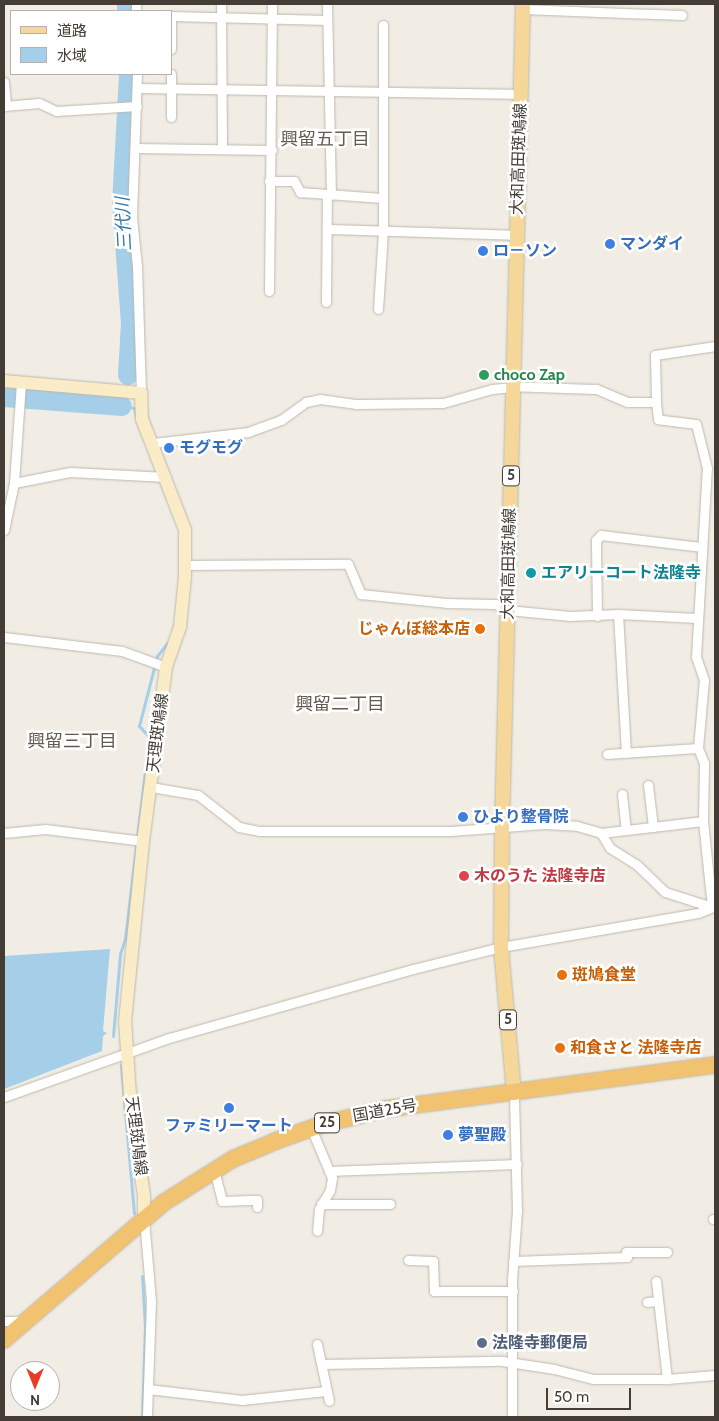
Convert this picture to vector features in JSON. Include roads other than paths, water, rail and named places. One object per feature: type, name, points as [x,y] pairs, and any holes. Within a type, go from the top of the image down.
[{"type":"highway","name":"国道25号","points":[[4,1340],[144,1219],[214,1169],[311,1128],[385,1109],[715,1065]]},
{"type":"main road","name":"大和高田斑鳩線","points":[[514,1093],[501,948],[502,826],[523,6]]},
{"type":"main road","points":[[4,381],[20,394],[141,393]]},
{"type":"main road","name":"天理斑鳩線","points":[[141,393],[142,419],[153,442],[185,530],[185,565],[180,628],[162,665],[152,787],[138,841],[129,959],[126,1051],[144,1219]]},
{"type":"street","points":[[221,4],[222,149]]},
{"type":"street","points":[[268,291],[268,155],[272,150],[272,4]]},
{"type":"street","points":[[326,302],[329,195],[327,4]]},
{"type":"street","points":[[523,6],[682,15]]},
{"type":"street","points":[[172,16],[328,20]]},
{"type":"street","points":[[378,309],[383,232],[383,25]]},
{"type":"street","points":[[137,75],[132,217],[138,275],[141,393]]},
{"type":"street","points":[[171,75],[171,117]]},
{"type":"street","points":[[4,82],[5,106],[39,103],[56,111],[135,106]]},
{"type":"street","points":[[138,88],[272,90],[329,93],[520,94]]},
{"type":"street","points":[[135,148],[272,150]]},
{"type":"street","points":[[269,181],[294,181],[300,192],[382,198]]},
{"type":"street","points":[[327,229],[516,235]]},
{"type":"street","points":[[713,907],[703,821],[704,763],[698,748],[704,680],[696,657],[707,468],[696,424],[658,419],[655,355],[715,346]]},
{"type":"street","points":[[153,442],[248,432],[281,420],[306,402],[320,399],[357,404],[443,402],[492,389],[512,387],[596,389],[628,402],[656,402]]},
{"type":"street","points":[[4,530],[8,497],[14,483],[20,394]]},
{"type":"street","points":[[14,483],[70,472],[166,477]]},
{"type":"street","points":[[597,616],[596,540],[601,535],[702,547]]},
{"type":"street","points":[[185,565],[348,564],[360,594],[446,604],[495,604],[508,610],[597,616],[618,614],[698,618]]},
{"type":"street","points":[[618,614],[626,753]]},
{"type":"street","points":[[4,637],[122,651],[162,665]]},
{"type":"street","points":[[607,754],[698,748]]},
{"type":"street","points":[[648,785],[653,827]]},
{"type":"street","points":[[152,787],[198,795],[239,827],[259,831],[451,831],[544,824],[577,826],[601,833],[703,821]]},
{"type":"street","points":[[622,794],[626,830]]},
{"type":"street","points":[[4,833],[45,829],[138,841]]},
{"type":"street","points":[[601,833],[610,848],[637,865],[665,892],[713,907]]},
{"type":"street","points":[[4,1096],[126,1051],[501,948],[698,913],[713,907]]},
{"type":"street","points":[[512,1417],[512,1291],[517,1164],[514,1093]]},
{"type":"street","points":[[311,1128],[329,1170],[332,1184],[321,1204],[316,1230]]},
{"type":"street","points":[[329,1170],[517,1164]]},
{"type":"street","points":[[214,1169],[222,1201],[257,1200],[257,1207]]},
{"type":"street","points":[[321,1204],[390,1204]]},
{"type":"street","points":[[144,1219],[151,1302],[147,1417]]},
{"type":"street","points":[[513,1261],[627,1257],[626,1252],[667,1252]]},
{"type":"street","points":[[408,1260],[433,1261],[434,1292],[512,1291]]},
{"type":"street","points":[[656,1281],[667,1379]]},
{"type":"street","points":[[648,1302],[658,1300]]},
{"type":"street","points":[[4,1321],[26,1321]]},
{"type":"street","points":[[316,1344],[329,1401]]},
{"type":"street","points":[[322,1364],[467,1360],[511,1363],[554,1369],[592,1379],[667,1379],[715,1374]]},
{"type":"street","points":[[148,1389],[242,1400],[326,1390]]},
{"type":"water","points":[[110,949],[103,1031],[107,1033],[103,1036],[102,1051],[4,1089],[4,956]]},
{"type":"waterway","name":"三代川","points":[[127,4],[127,10]]},
{"type":"waterway","name":"三代川","points":[[128,375],[131,323],[122,204],[129,75]]},
{"type":"waterway","name":"三代川","points":[[4,397],[122,406]]},
{"type":"waterway","points":[[122,406],[134,408],[136,416]]},
{"type":"waterway","points":[[113,1036],[120,954],[125,939],[149,737],[139,726],[157,656],[167,643]]},
{"type":"waterway","points":[[121,1065],[134,1213]]},
{"type":"waterway","points":[[142,1276],[145,1327],[142,1417]]},
{"type":"place","name":"マンダイ","points":[[610,244]]},
{"type":"place","name":"ロ－ソン","points":[[483,251]]},
{"type":"place","name":"choco Zap","points":[[484,375]]},
{"type":"place","name":"モグモグ","points":[[169,448]]},
{"type":"place","name":"エアリーコート法隆寺","points":[[531,573]]},
{"type":"place","name":"じゃんぼ総本店","points":[[480,629]]},
{"type":"place","name":"ひより整骨院","points":[[463,817]]},
{"type":"place","name":"木のうた 法隆寺店","points":[[464,876]]},
{"type":"place","name":"斑鳩食堂","points":[[562,975]]},
{"type":"place","name":"和食さと 法隆寺店","points":[[560,1048]]},
{"type":"place","name":"ファミリーマート","points":[[229,1108]]},
{"type":"place","name":"夢聖殿","points":[[448,1135]]},
{"type":"place","name":"法隆寺郵便局","points":[[482,1343]]},
{"type":"district","name":"興留五丁目","points":[[325,139]]},
{"type":"district","name":"興留二丁目","points":[[340,704]]},
{"type":"district","name":"興留三丁目","points":[[72,741]]}]
